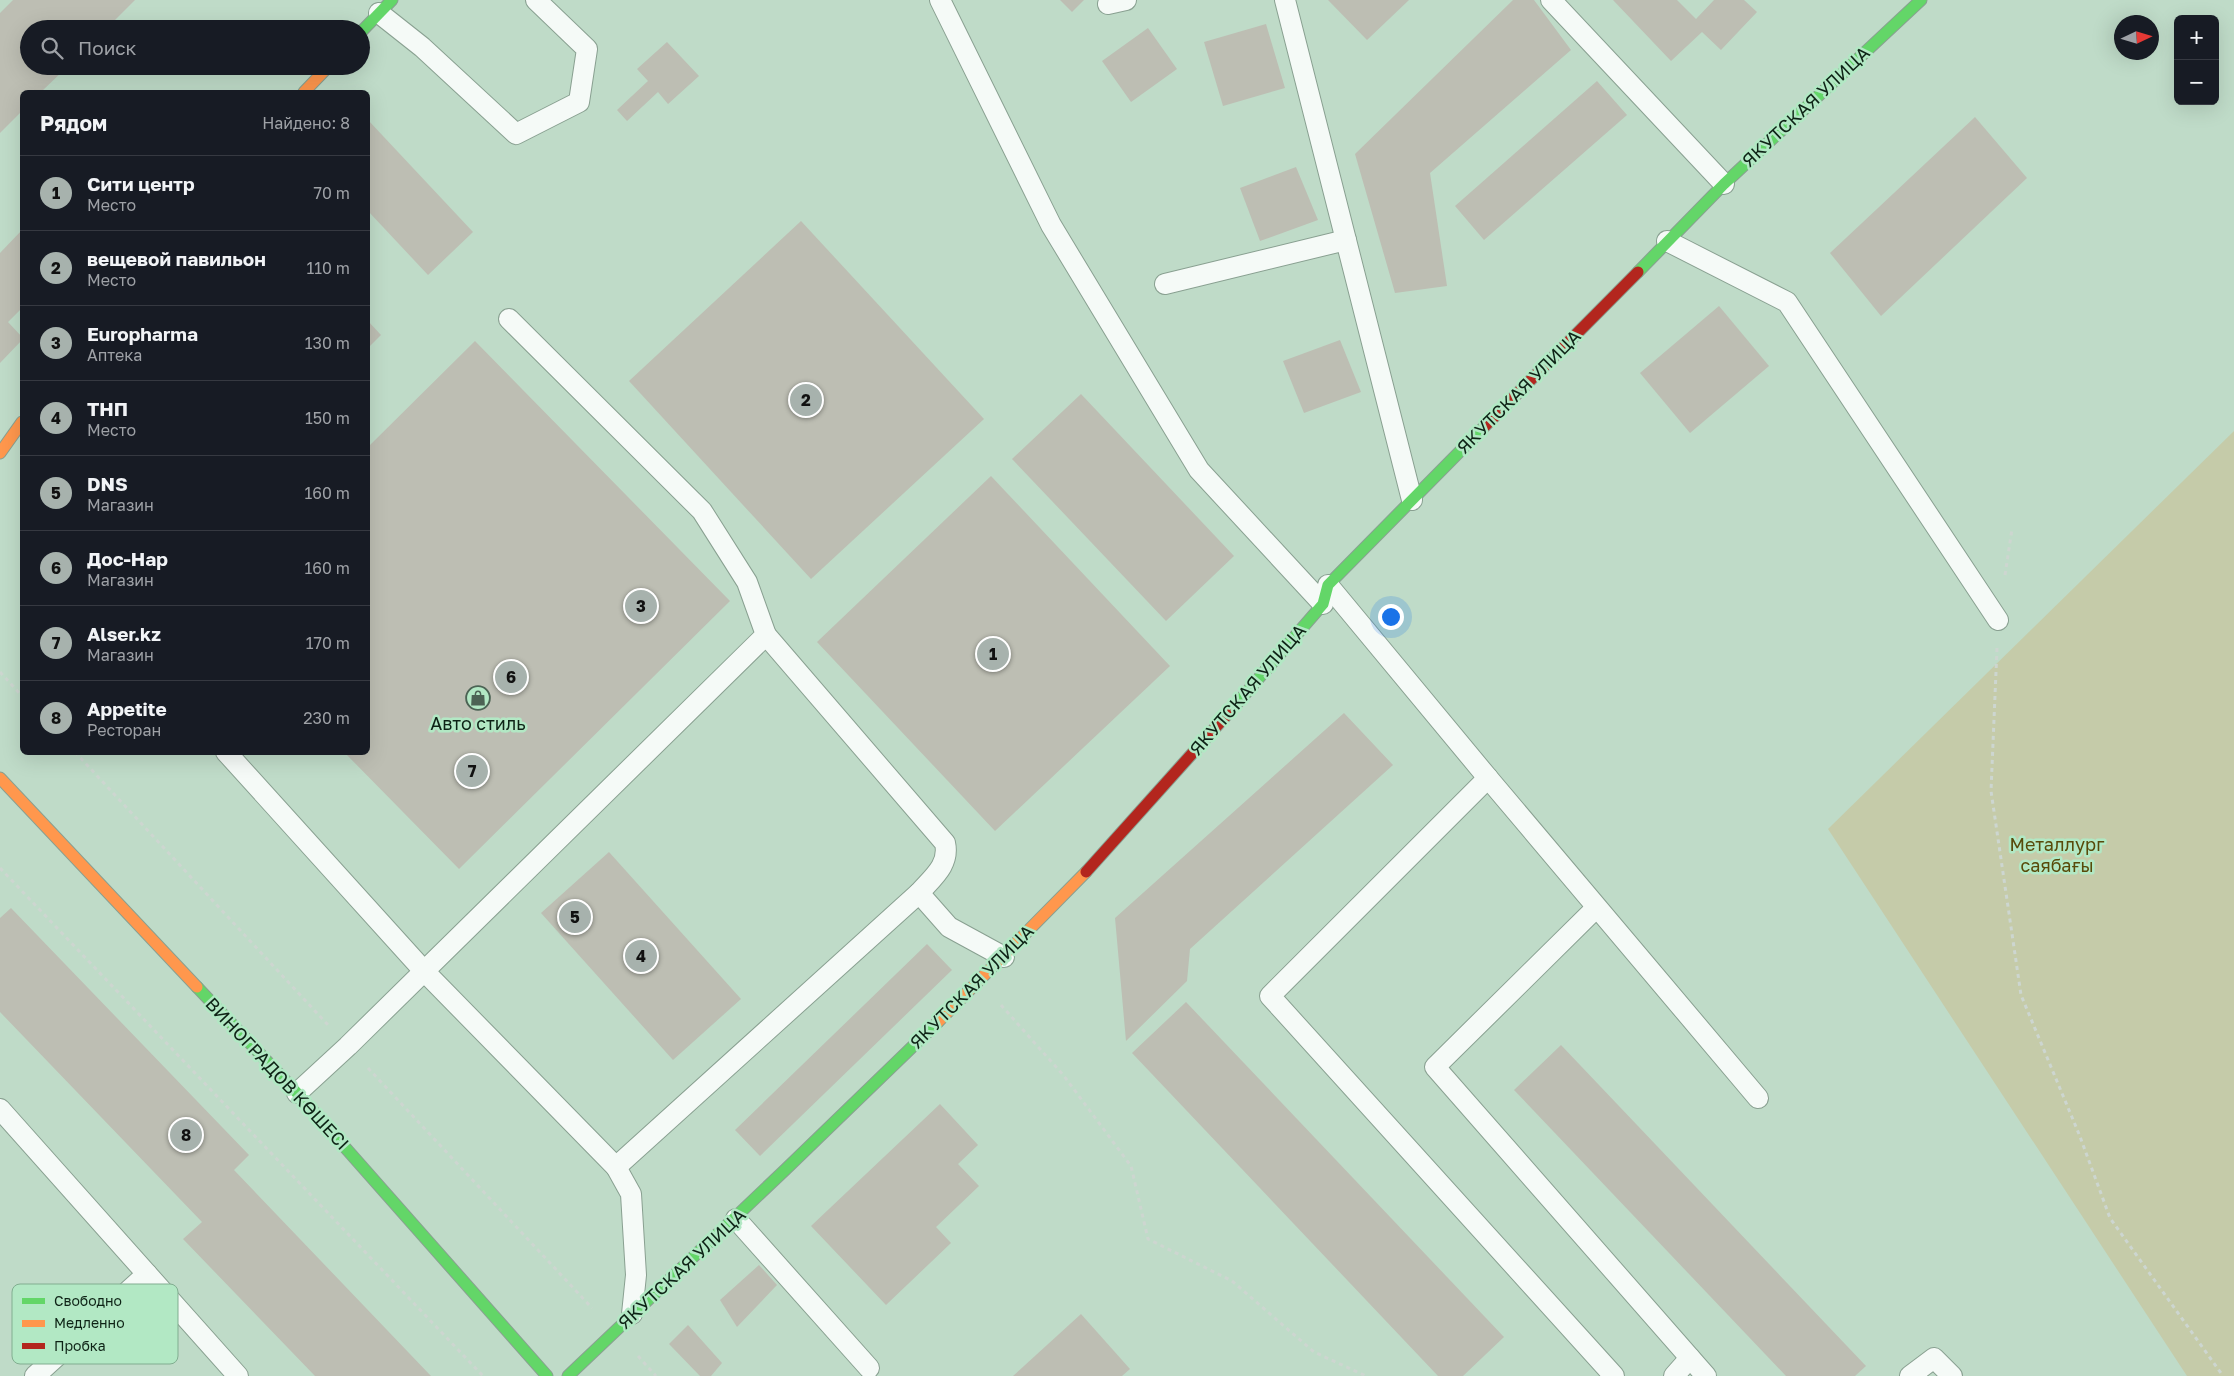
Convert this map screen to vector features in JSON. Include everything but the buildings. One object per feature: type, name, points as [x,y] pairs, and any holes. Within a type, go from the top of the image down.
[{"type":"street","name":"ЯКУТСКАЯ УЛИЦА","points":[[568,1376],[632,1314],[736,1219],[1004,957],[1174,777],[1325,594],[1412,500],[1724,184],[1921,0]]},
{"type":"street","points":[[370,23],[386,7]]},
{"type":"street","points":[[306,90],[320,75]]},
{"type":"street","points":[[0,452],[20,425]]},
{"type":"street","name":"ВИНОГРАДОВ КӨШЕСІ","points":[[0,778],[297,1093],[548,1376]]},
{"type":"lane","points":[[386,7],[422,47],[516,134],[579,102],[587,49],[536,0]]},
{"type":"lane","points":[[940,0],[1051,225],[1199,470],[1325,594],[1488,778],[1758,1098]]},
{"type":"lane","points":[[1285,0],[1412,500]]},
{"type":"lane","points":[[1551,0],[1724,184]]},
{"type":"lane","points":[[1165,284],[1346,240]]},
{"type":"lane","points":[[1667,241],[1787,302],[1998,620]]},
{"type":"lane","points":[[509,319],[702,511],[747,582],[766,635],[945,844],[947,853],[945,863],[919,893],[616,1167]]},
{"type":"lane","points":[[297,1093],[766,635]]},
{"type":"lane","points":[[229,755],[424,971],[616,1167],[631,1194],[636,1275],[632,1314]]},
{"type":"lane","points":[[1488,778],[1270,996],[1614,1376]]},
{"type":"lane","points":[[919,893],[949,926],[1004,957]]},
{"type":"lane","points":[[1596,908],[1435,1067],[1706,1376]]},
{"type":"lane","points":[[0,1108],[156,1284]]},
{"type":"lane","points":[[736,1219],[869,1368]]},
{"type":"lane","points":[[136,1284],[147,1274]]},
{"type":"lane","points":[[178,1309],[238,1376]]},
{"type":"lane","points":[[1674,1376],[1690,1358]]},
{"type":"lane","points":[[1910,1376],[1934,1358],[1952,1376]]},
{"type":"lane","points":[[35,1376],[48,1364]]},
{"type":"path","points":[[2012,529],[1998,620],[1992,791],[2021,995],[2079,1134],[2110,1218],[2223,1376]]},
{"type":"path","points":[[0,672],[20,694]]},
{"type":"path","points":[[0,868],[483,1376]]},
{"type":"path","points":[[979,981],[1064,1076],[1131,1166],[1148,1239],[1232,1281],[1314,1352],[1366,1376]]},
{"type":"green space","name":"Металлург саябағы","points":[[2234,431],[2234,1376],[2187,1376],[1828,829]]},
{"type":"traffic: fast","points":[[370,23],[392,0]]},
{"type":"traffic: fast","points":[[1638,272],[1724,184],[1921,0]]},
{"type":"traffic: fast","points":[[1233,708],[1323,604],[1328,585],[1484,427]]},
{"type":"traffic: fast","points":[[197,987],[297,1093],[547,1376]]},
{"type":"traffic: fast","points":[[568,1376],[938,1022]]},
{"type":"traffic: slow","points":[[306,90],[320,75]]},
{"type":"traffic: slow","points":[[0,453],[20,425]]},
{"type":"traffic: slow","points":[[0,778],[197,987]]},
{"type":"traffic: slow","points":[[938,1022],[1086,872]]},
{"type":"traffic: jam","points":[[1484,427],[1638,272]]},
{"type":"traffic: jam","points":[[1086,872],[1233,708]]},
{"type":"place","name":"вещевой павильон","points":[[806,400]]},
{"type":"place","name":"Europharma","points":[[641,606]]},
{"type":"place","name":"Сити центр","points":[[993,654]]},
{"type":"place","name":"Дос-Нар","points":[[511,677]]},
{"type":"place","name":"Авто стиль","points":[[478,698]]},
{"type":"place","name":"Alser.kz","points":[[472,771]]},
{"type":"place","name":"DNS","points":[[575,917]]},
{"type":"place","name":"ТНП","points":[[641,956]]},
{"type":"place","name":"Appetite","points":[[186,1135]]}]
